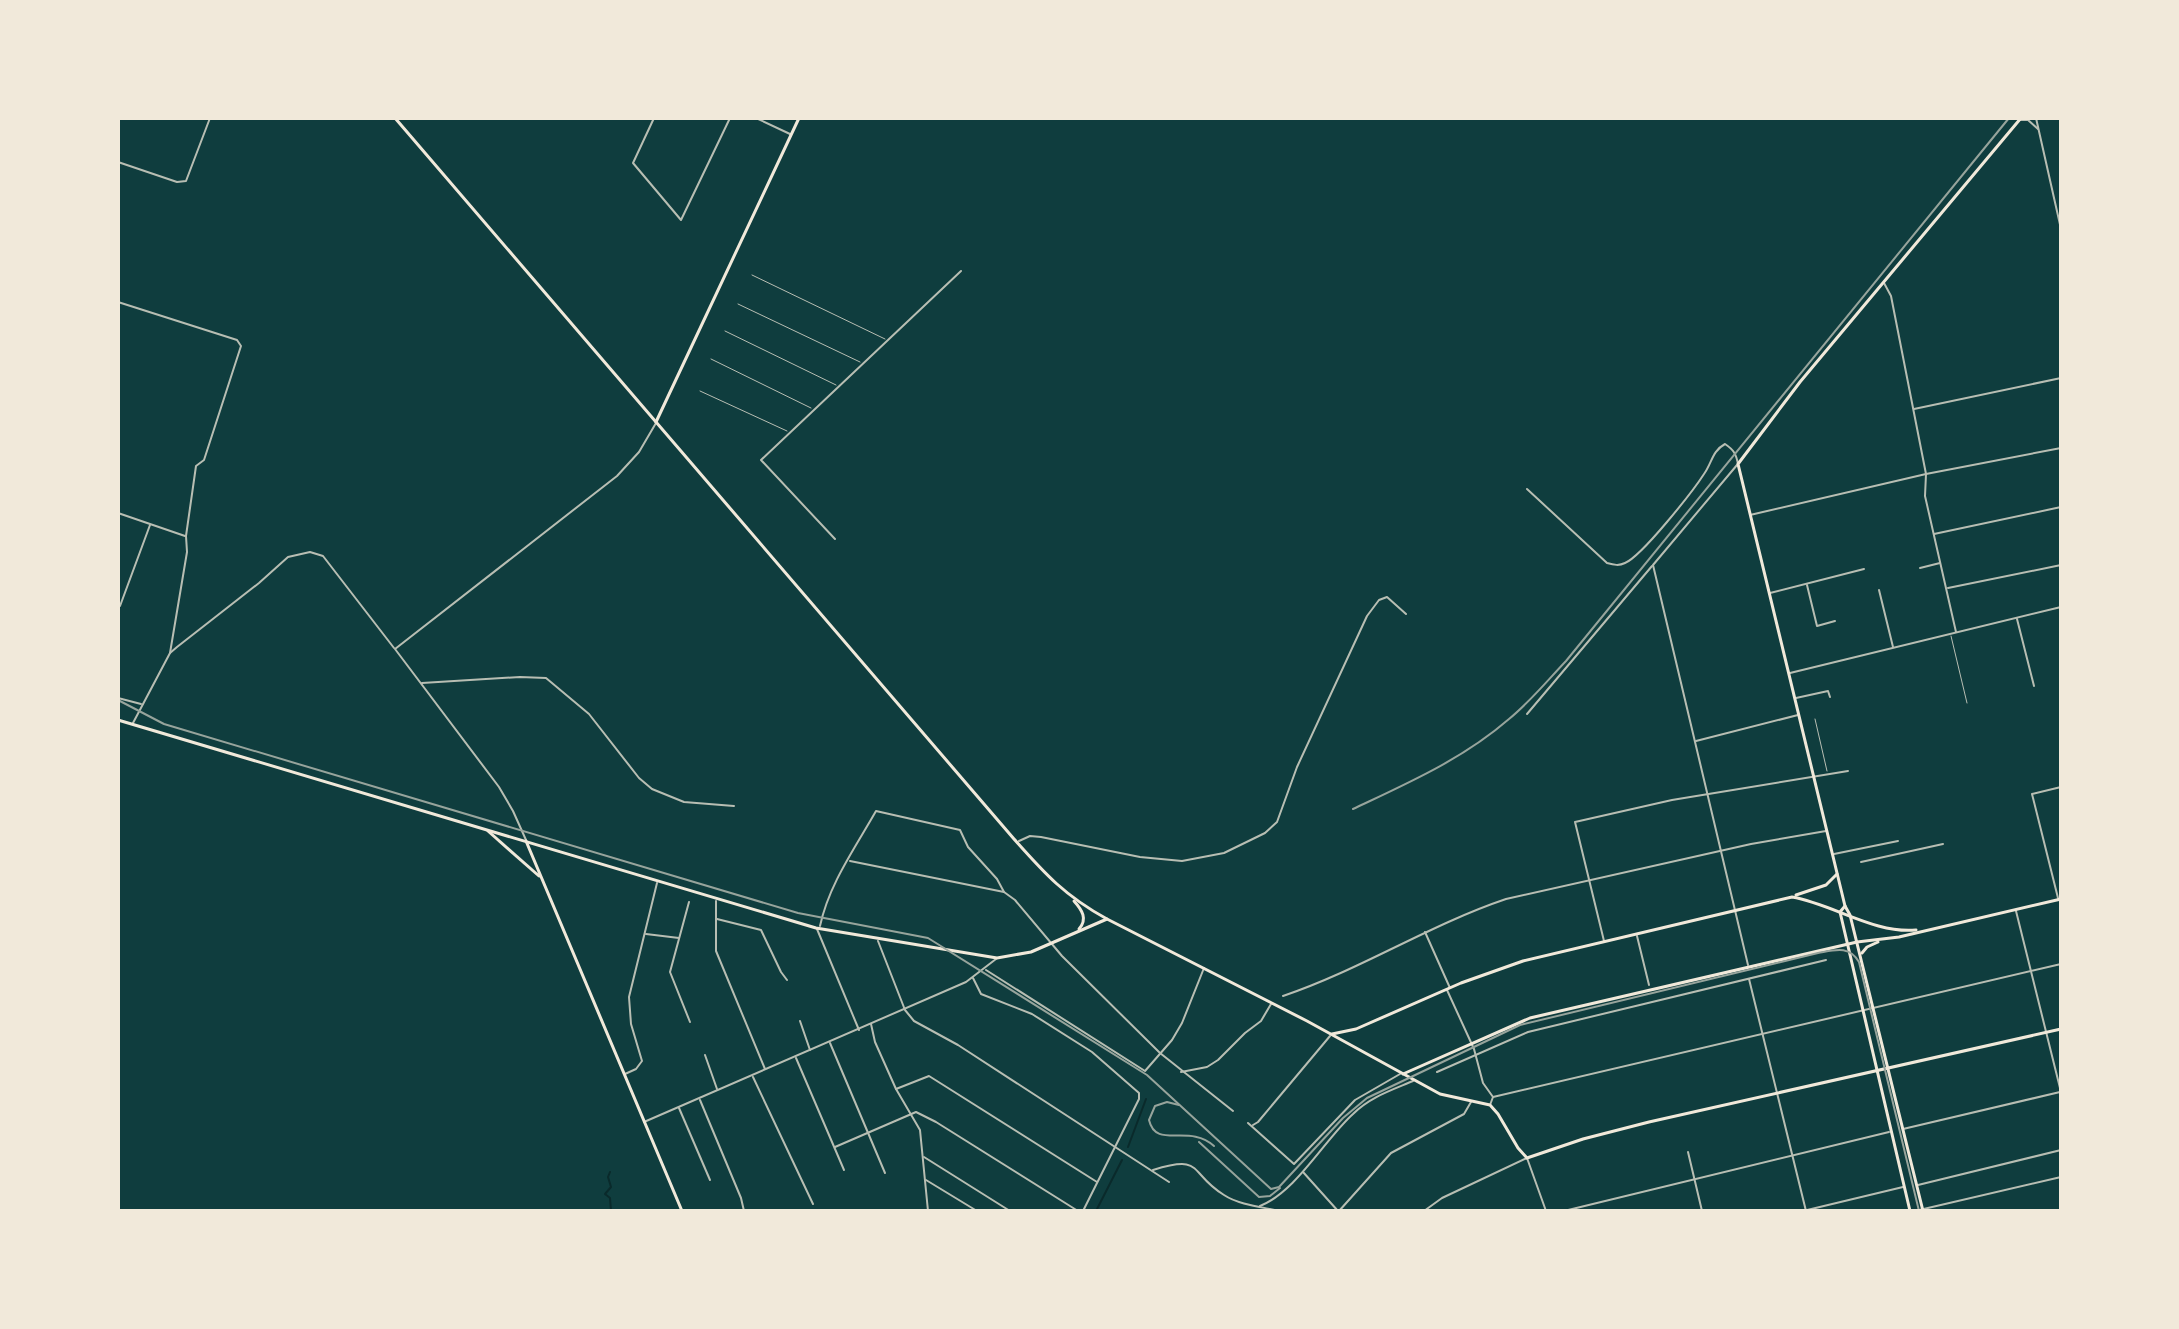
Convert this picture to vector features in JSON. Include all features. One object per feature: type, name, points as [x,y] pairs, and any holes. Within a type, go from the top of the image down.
[{"type":"main road","points":[[395,118],[1018,842],[1070,897],[1084,916],[1084,923],[1076,931]]},
{"type":"main road","points":[[656,423],[799,118]]},
{"type":"main road","points":[[1923,1210],[1861,957],[1832,854],[1738,464],[1791,394],[2020,119]]},
{"type":"main road","points":[[118,720],[818,928],[997,958],[1021,955],[1107,919]]},
{"type":"main road","points":[[485,829],[540,878]]},
{"type":"main road","points":[[526,841],[682,1211]]},
{"type":"main road","points":[[1332,1034],[1356,1029],[1448,988],[1523,961],[1792,897],[1826,885],[1837,874]]},
{"type":"main road","points":[[1070,897],[1440,1094],[1490,1105],[1527,1158],[1622,1129],[2061,1029]]},
{"type":"main road","points":[[1792,897],[1808,899],[1900,931],[1925,930]]},
{"type":"main road","points":[[1402,1074],[1530,1018],[1848,944],[2060,899]]},
{"type":"main road","points":[[1840,912],[1845,906]]},
{"type":"main road","points":[[1840,912],[1913,1211]]},
{"type":"main road","points":[[1861,957],[1867,947],[1883,939]]},
{"type":"street","points":[[118,162],[177,182],[186,181],[210,118]]},
{"type":"street","points":[[654,118],[633,163],[681,220],[730,118]]},
{"type":"street","points":[[756,118],[791,135]]},
{"type":"street","points":[[2036,118],[2061,229]]},
{"type":"street","points":[[2020,119],[2028,120],[2040,134]]},
{"type":"street","points":[[2055,202],[2061,201]]},
{"type":"street","points":[[835,539],[761,460],[961,271]]},
{"type":"street","points":[[752,275],[887,340]]},
{"type":"street","points":[[1884,283],[1891,296],[1926,474],[1925,496],[1956,632]]},
{"type":"street","points":[[118,302],[237,340],[241,346],[204,460],[196,466],[186,536],[187,552],[170,653],[132,724]]},
{"type":"street","points":[[738,304],[863,363]]},
{"type":"street","points":[[725,331],[839,386]]},
{"type":"street","points":[[711,359],[814,409]]},
{"type":"street","points":[[1914,409],[2061,378]]},
{"type":"street","points":[[700,391],[790,433]]},
{"type":"street","points":[[395,649],[617,476],[639,452],[656,423]]},
{"type":"street","points":[[1527,489],[1607,563],[1617,565],[1628,562],[1642,550],[1705,473],[1718,448],[1725,444],[1731,448],[1736,452],[1738,464],[1527,714]]},
{"type":"street","points":[[1750,515],[1926,474],[2061,448]]},
{"type":"street","points":[[1934,534],[2061,507]]},
{"type":"street","points":[[118,513],[186,536]]},
{"type":"street","points":[[120,606],[150,525]]},
{"type":"street","points":[[170,653],[259,583],[283,560],[299,553],[319,552],[506,799],[526,841]]},
{"type":"street","points":[[1920,568],[1941,563]]},
{"type":"street","points":[[1653,565],[1748,967]]},
{"type":"street","points":[[1947,588],[2061,565]]},
{"type":"street","points":[[1769,593],[1864,569]]},
{"type":"street","points":[[1806,584],[1817,626],[1835,621]]},
{"type":"street","points":[[1879,590],[1893,648]]},
{"type":"street","points":[[1018,842],[1030,836],[1041,837],[1140,857],[1189,861],[1224,853],[1265,833],[1277,822],[1297,767],[1367,616],[1379,600],[1387,597],[1406,614]]},
{"type":"street","points":[[1788,673],[2061,607]]},
{"type":"street","points":[[2017,617],[2034,686]]},
{"type":"street","points":[[1950,634],[1967,703]]},
{"type":"street","points":[[421,683],[546,678],[589,714],[639,778],[652,789],[684,802],[734,806]]},
{"type":"street","points":[[1795,699],[1828,691],[1830,697]]},
{"type":"street","points":[[118,698],[142,705]]},
{"type":"street","points":[[1695,741],[1799,715]]},
{"type":"street","points":[[1815,719],[1828,775]]},
{"type":"street","points":[[1604,942],[1575,822],[1672,800],[1848,771]]},
{"type":"street","points":[[2060,899],[2032,794],[2061,787]]},
{"type":"street","points":[[859,1030],[818,928],[823,908],[876,811],[960,830],[968,847],[997,879],[1004,892]]},
{"type":"street","points":[[1283,996],[1331,978],[1467,912],[1506,899],[1721,851],[1827,831]]},
{"type":"street","points":[[1832,854],[1898,841]]},
{"type":"street","points":[[1861,862],[1943,844]]},
{"type":"street","points":[[849,860],[1004,892],[1015,900],[1062,956],[1160,1053],[1233,1111]]},
{"type":"street","points":[[624,1075],[636,1069],[642,1061],[628,1003],[658,882]]},
{"type":"street","points":[[716,900],[716,951],[765,1070]]},
{"type":"street","points":[[689,902],[670,972],[690,1022]]},
{"type":"street","points":[[1903,1129],[2061,1092],[2016,909]]},
{"type":"street","points":[[716,919],[761,930],[787,980]]},
{"type":"street","points":[[1425,931],[1472,1043],[1483,1083],[1493,1097]]},
{"type":"street","points":[[644,934],[680,938]]},
{"type":"street","points":[[1637,934],[1649,985]]},
{"type":"street","points":[[876,938],[905,1010],[914,1021],[958,1045],[1169,1182]]},
{"type":"street","points":[[644,1122],[905,1010],[973,978],[997,958]]},
{"type":"street","points":[[1437,1072],[1528,1032],[1826,960]]},
{"type":"street","points":[[1493,1097],[2061,964]]},
{"type":"street","points":[[985,969],[1145,1071],[1172,1040],[1182,1023],[1204,968]]},
{"type":"street","points":[[973,978],[981,994],[1032,1014],[1092,1052],[1139,1093],[1139,1099],[1083,1211]]},
{"type":"street","points":[[1749,979],[1805,1211],[1905,1187]]},
{"type":"street","points":[[1181,1072],[1207,1067],[1218,1060],[1261,1021],[1272,1003]]},
{"type":"street","points":[[800,1021],[810,1051]]},
{"type":"street","points":[[871,1024],[875,1042],[896,1089],[920,1130],[928,1211]]},
{"type":"street","points":[[1252,1125],[1258,1122],[1332,1034]]},
{"type":"street","points":[[830,1042],[885,1173]]},
{"type":"street","points":[[705,1055],[718,1090]]},
{"type":"street","points":[[795,1057],[844,1170]]},
{"type":"street","points":[[1248,1123],[1291,1164],[1296,1163],[1355,1100],[1402,1074]]},
{"type":"street","points":[[752,1076],[813,1204]]},
{"type":"street","points":[[896,1089],[929,1076],[1097,1182]]},
{"type":"street","points":[[1260,1206],[1269,1202],[1302,1172],[1356,1111],[1381,1094],[1415,1081]]},
{"type":"street","points":[[1490,1105],[1493,1097]]},
{"type":"street","points":[[699,1098],[744,1211]]},
{"type":"street","points":[[1302,1172],[1338,1211],[1391,1153],[1464,1114],[1471,1102]]},
{"type":"street","points":[[679,1107],[710,1180]]},
{"type":"street","points":[[835,1147],[916,1112],[1078,1211]]},
{"type":"street","points":[[1564,1211],[1892,1131]]},
{"type":"street","points":[[1916,1185],[2061,1150]]},
{"type":"street","points":[[1688,1152],[1702,1211]]},
{"type":"street","points":[[923,1156],[1010,1211]]},
{"type":"street","points":[[1424,1211],[1442,1198],[1527,1158],[1546,1211]]},
{"type":"street","points":[[1152,1170],[1184,1162],[1223,1195],[1280,1211]]},
{"type":"street","points":[[1913,1211],[2061,1177]]},
{"type":"street","points":[[925,1180],[977,1211]]},
{"type":"waterway","points":[[1128,1147],[1146,1099]]},
{"type":"waterway","points":[[1096,1211],[1122,1160]]},
{"type":"waterway","points":[[610,1172],[611,1187],[605,1194],[610,1198],[611,1211]]},
{"type":"tram line","points":[[118,700],[164,724],[798,913],[928,938],[1147,1075],[1271,1189],[1279,1187],[1343,1118],[1367,1098],[1520,1025],[1818,953],[1846,951],[1859,962],[1919,1211]]},
{"type":"tram line","points":[[1179,1105],[1167,1102],[1155,1106],[1149,1120],[1153,1129],[1166,1135],[1194,1136],[1214,1146]]},
{"type":"tram line","points":[[1199,1142],[1259,1197],[1270,1196],[1280,1188]]},
{"type":"railway","points":[[1353,809],[1473,746],[1524,706],[1566,661],[2009,118]]}]
